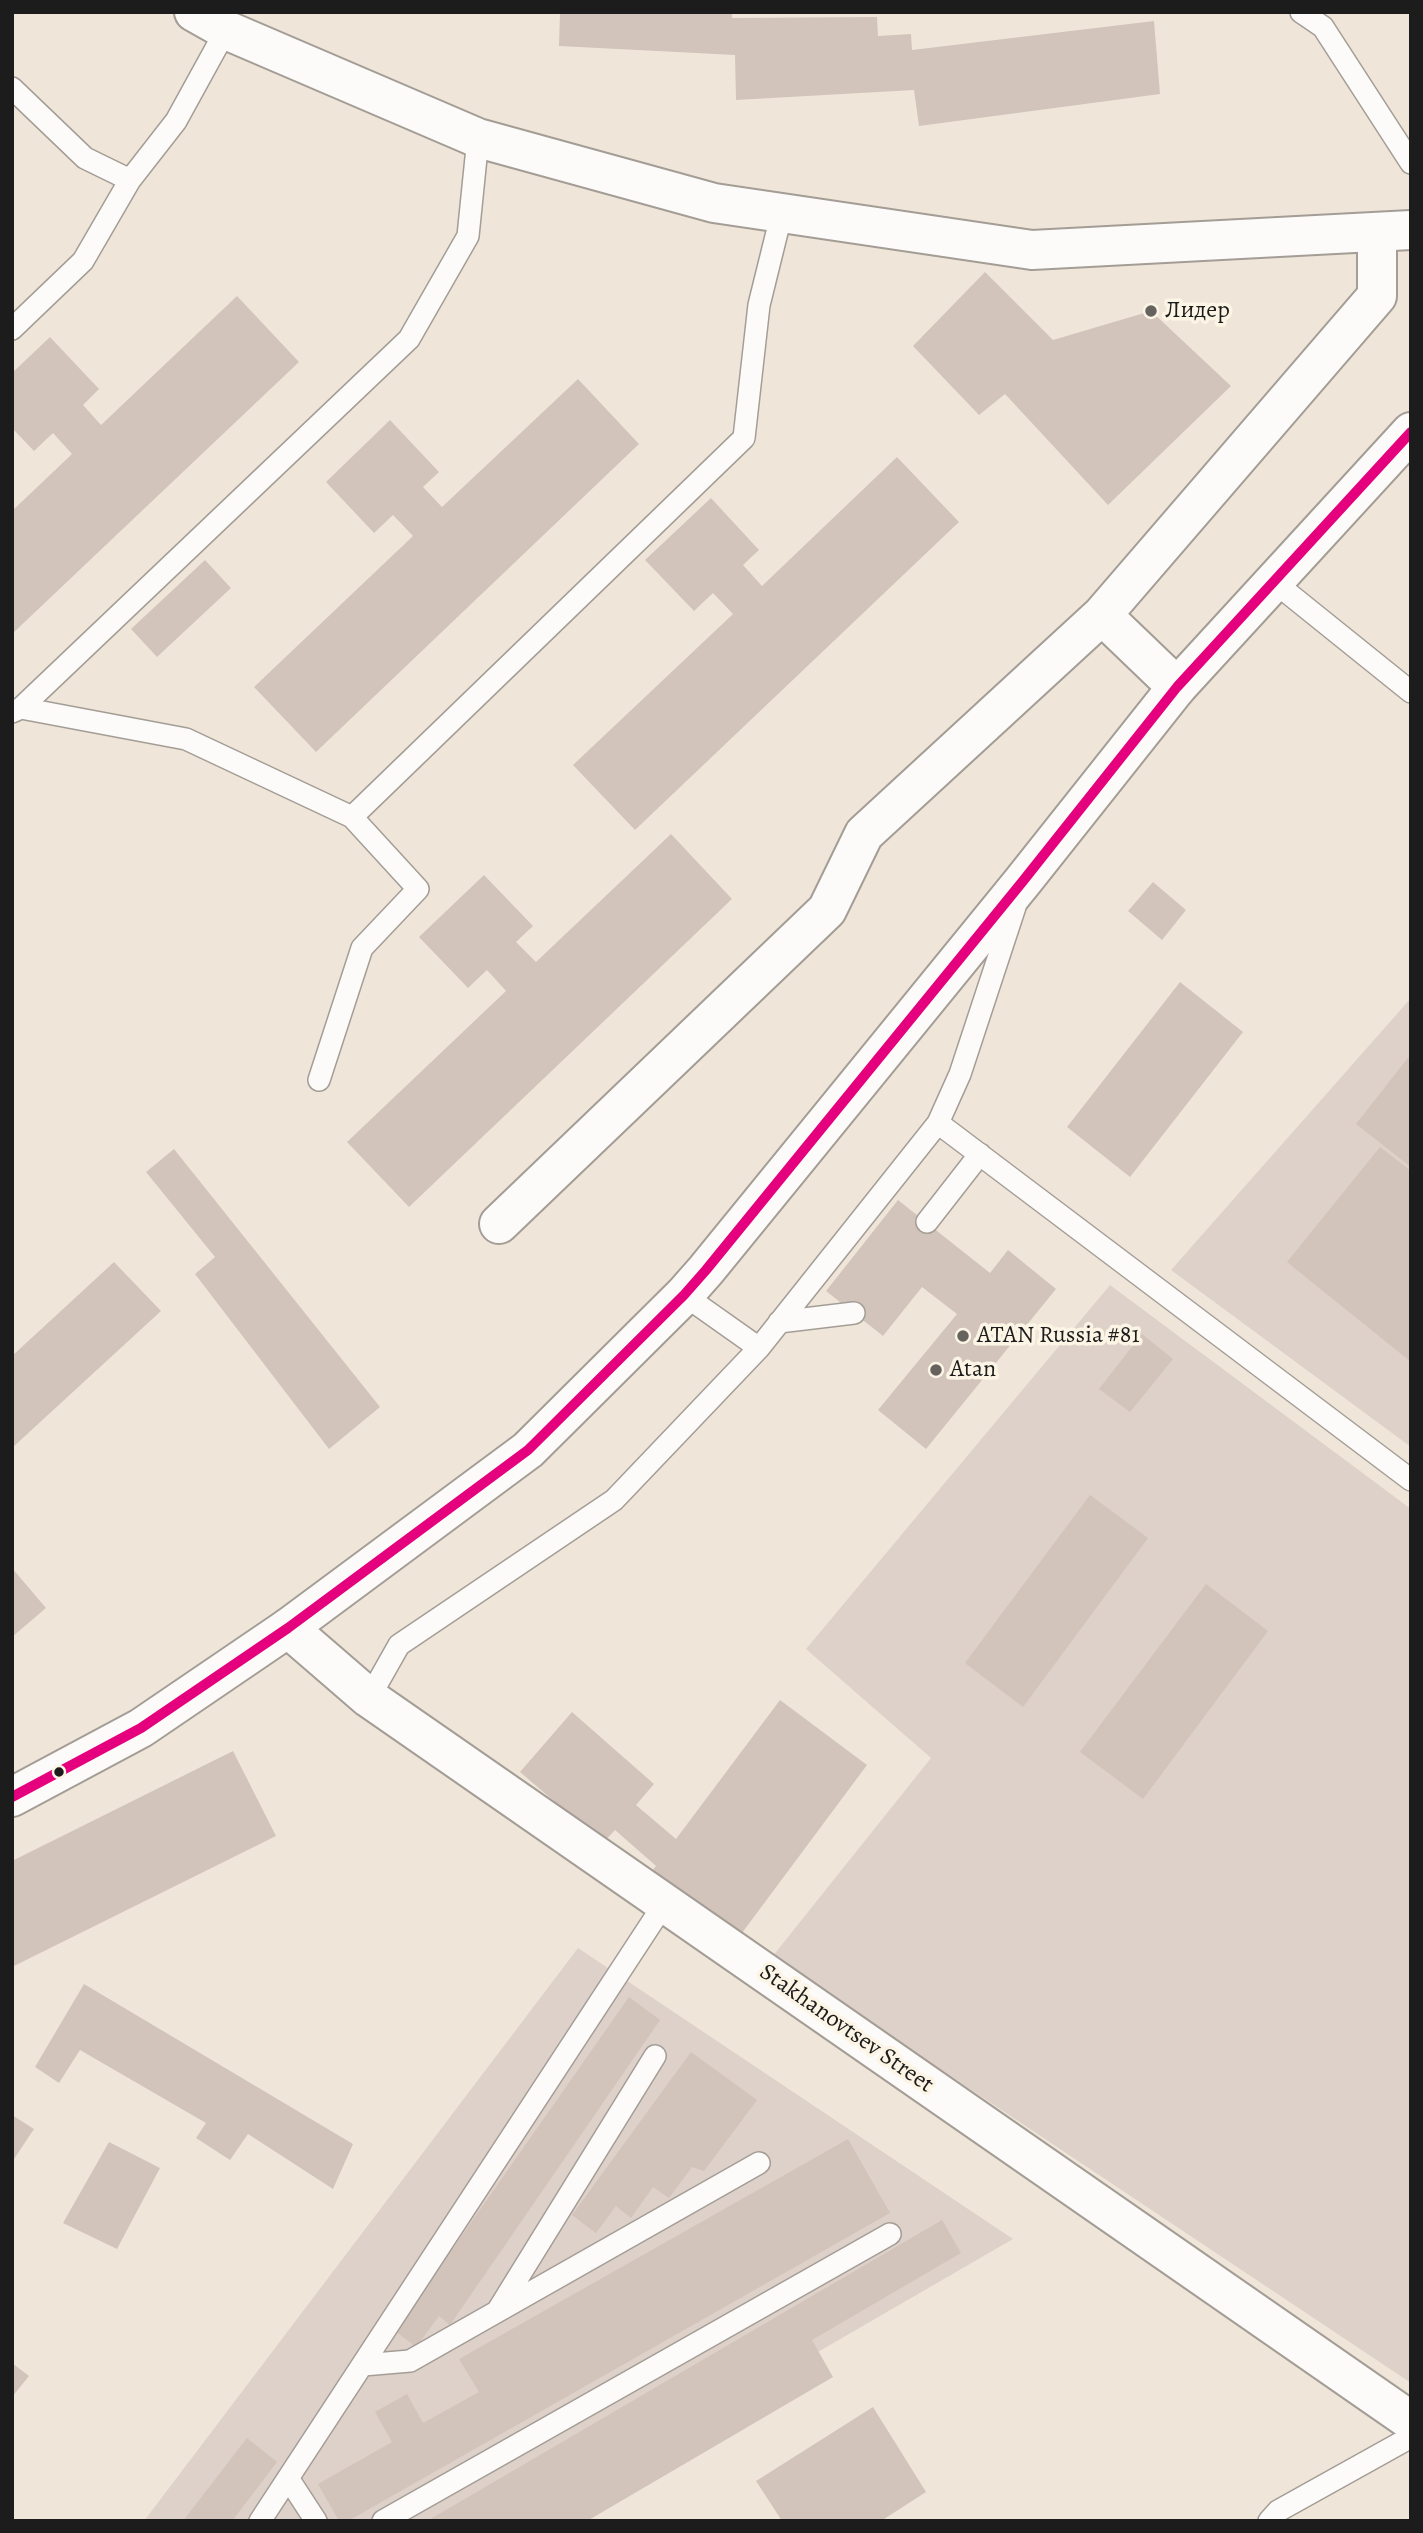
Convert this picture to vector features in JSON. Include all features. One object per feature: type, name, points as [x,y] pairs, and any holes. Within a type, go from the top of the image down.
[{"type":"main road","points":[[210,21],[478,138],[714,203],[1032,250],[1394,231],[1377,296],[1102,615],[864,834],[827,910],[499,1224]]},
{"type":"main road","points":[[12,1797],[141,1728],[288,1628],[528,1450],[684,1294],[1023,881],[1177,687],[1411,432]]},
{"type":"main road","points":[[1102,615],[1177,687]]},
{"type":"main road","name":"Stakhanovtsev Street","points":[[288,1628],[369,1698],[1411,2421]]},
{"type":"lane","points":[[1301,12],[1323,27],[1411,163]]},
{"type":"lane","points":[[12,329],[83,261],[131,180],[176,121],[210,21]]},
{"type":"lane","points":[[15,97],[85,158],[131,180]]},
{"type":"lane","points":[[16,710],[409,339],[468,236],[478,138]]},
{"type":"lane","points":[[352,817],[744,438],[759,305],[782,212]]},
{"type":"lane","points":[[1273,581],[1411,692]]},
{"type":"lane","points":[[16,710],[186,739],[352,817],[418,889],[362,948],[319,1080]]},
{"type":"lane","points":[[369,1698],[399,1646],[614,1500],[759,1348],[938,1123],[960,1074],[1023,881]]},
{"type":"lane","points":[[938,1123],[1411,1480]]},
{"type":"lane","points":[[927,1222],[980,1154]]},
{"type":"lane","points":[[684,1294],[759,1348]]},
{"type":"lane","points":[[779,1322],[855,1313]]},
{"type":"lane","points":[[260,2521],[664,1904]]},
{"type":"lane","points":[[497,2312],[655,2056]]},
{"type":"lane","points":[[363,2365],[410,2361],[759,2163]]},
{"type":"lane","points":[[383,2521],[890,2234]]},
{"type":"lane","points":[[1269,2521],[1278,2511],[1411,2437]]},
{"type":"lane","points":[[288,2478],[316,2521]]},
{"type":"shaded area","points":[[1411,998],[1411,1447],[1171,1270]]},
{"type":"shaded area","points":[[1110,1285],[1411,1509],[1411,2383],[772,1957],[931,1758],[806,1649]]},
{"type":"shaded area","points":[[578,1948],[1013,2239],[526,2521],[144,2521]]},
{"type":"building","points":[[560,12],[732,12],[732,18],[877,17],[878,36],[911,34],[912,50],[1154,21],[1160,94],[919,126],[914,90],[736,100],[735,55],[559,46]]},
{"type":"building","points":[[985,272],[1053,340],[1151,311],[1231,386],[1108,505],[1005,394],[979,415],[913,346]]},
{"type":"building","points":[[237,296],[299,362],[12,634],[12,511],[72,454],[53,433],[34,451],[12,428],[12,373],[50,337],[99,389],[83,405],[101,425]]},
{"type":"building","points":[[578,379],[639,444],[316,752],[254,687],[413,536],[393,515],[374,533],[326,482],[390,420],[439,472],[423,487],[442,507]]},
{"type":"building","points":[[897,457],[959,522],[635,830],[573,765],[733,614],[713,593],[694,611],[645,560],[711,498],[759,550],[743,565],[762,586]]},
{"type":"building","points":[[205,560],[231,588],[157,657],[131,629]]},
{"type":"building","points":[[671,834],[732,899],[409,1207],[347,1142],[506,991],[487,970],[468,988],[419,937],[484,875],[533,926],[516,942],[536,962]]},
{"type":"building","points":[[1153,882],[1186,910],[1162,940],[1128,911]]},
{"type":"building","points":[[1180,982],[1243,1032],[1130,1177],[1067,1127]]},
{"type":"building","points":[[1411,1054],[1411,1167],[1356,1124]]},
{"type":"building","points":[[1380,1147],[1411,1171],[1411,1362],[1287,1262]]},
{"type":"building","points":[[174,1149],[380,1407],[329,1449],[195,1274],[215,1257],[146,1172]]},
{"type":"building","points":[[898,1200],[990,1273],[1008,1250],[1056,1289],[926,1449],[878,1410],[957,1314],[922,1287],[883,1336],[826,1291]]},
{"type":"building","points":[[114,1262],[161,1311],[12,1448],[12,1356]]},
{"type":"building","points":[[1142,1334],[1173,1359],[1130,1412],[1099,1389]]},
{"type":"building","points":[[1090,1495],[1148,1538],[1023,1707],[965,1663]]},
{"type":"building","points":[[12,1568],[46,1608],[12,1637]]},
{"type":"building","points":[[1206,1584],[1268,1631],[1143,1799],[1080,1752]]},
{"type":"building","points":[[780,1700],[867,1765],[739,1937],[652,1871],[656,1866],[615,1830],[603,1843],[520,1772],[572,1712],[654,1784],[636,1805],[676,1839]]},
{"type":"building","points":[[233,1751],[276,1836],[12,1967],[12,1861]]},
{"type":"building","points":[[84,1984],[353,2144],[333,2189],[248,2134],[230,2160],[196,2138],[206,2123],[80,2050],[59,2083],[35,2067]]},
{"type":"building","points":[[629,1997],[660,2020],[450,2325],[439,2316],[416,2347],[395,2331]]},
{"type":"building","points":[[691,2052],[757,2100],[704,2171],[692,2167],[669,2198],[653,2187],[631,2218],[616,2206],[596,2233],[572,2215]]},
{"type":"building","points":[[12,2115],[34,2129],[12,2162]]},
{"type":"building","points":[[848,2139],[890,2213],[348,2521],[339,2521],[318,2484],[392,2442],[375,2412],[407,2394],[423,2423],[479,2392],[459,2359]]},
{"type":"building","points":[[109,2142],[160,2168],[117,2249],[63,2223]]},
{"type":"building","points":[[942,2220],[961,2253],[812,2340],[833,2377],[587,2521],[427,2521]]},
{"type":"building","points":[[12,2363],[29,2376],[12,2397]]},
{"type":"building","points":[[873,2407],[926,2492],[881,2521],[782,2521],[756,2481]]},
{"type":"building","points":[[247,2438],[277,2462],[232,2521],[183,2521]]},
{"type":"transit line","points":[[12,1797],[141,1728],[288,1628],[528,1450],[706,1270],[1023,881],[1177,687],[1411,432]]},
{"type":"place","name":"Лидер","points":[[1151,311]]},
{"type":"place","name":"ATAN Russia #81","points":[[963,1336]]},
{"type":"place","name":"Atan","points":[[936,1370]]}]
